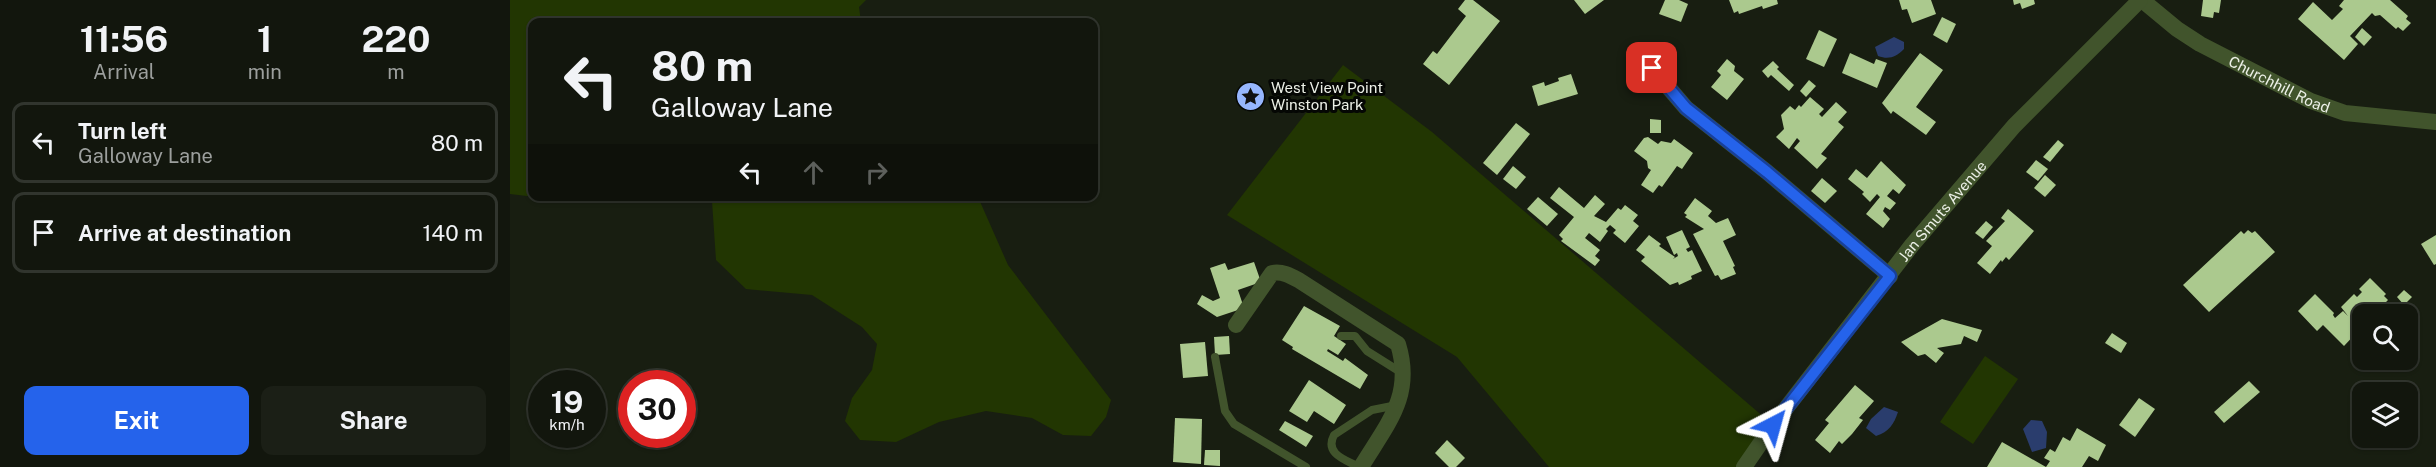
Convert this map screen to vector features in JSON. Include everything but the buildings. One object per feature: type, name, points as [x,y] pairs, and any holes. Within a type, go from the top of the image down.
[{"type":"street","name":"Churchhill Road","points":[[2141,0],[2200,44],[2311,101],[2345,113],[2436,122]]},
{"type":"street","name":"Jan Smuts Avenue","points":[[1744,467],[1773,425],[1912,246],[2014,126],[2141,0]]},
{"type":"street","points":[[1640,53],[1686,108],[1767,172],[1890,276]]},
{"type":"street","points":[[1236,325],[1272,273],[1285,273],[1398,344],[1404,374],[1398,405],[1360,467]]},
{"type":"lane","points":[[1341,336],[1355,336],[1367,351],[1404,374]]},
{"type":"lane","points":[[1215,357],[1225,411],[1234,424],[1306,467]]},
{"type":"lane","points":[[1360,467],[1336,455],[1331,441],[1334,435],[1372,410],[1398,405]]},
{"type":"green space","points":[[510,0],[866,0],[859,7],[860,18],[528,18],[528,196],[510,194]]},
{"type":"green space","points":[[1343,65],[1432,132],[1773,425],[1744,467],[1549,467],[1457,357],[1227,215]]},
{"type":"green space","points":[[712,201],[980,201],[1008,265],[1111,400],[1106,417],[1091,436],[1063,435],[1032,418],[986,411],[939,422],[896,442],[860,440],[845,421],[852,398],[872,370],[877,344],[862,327],[812,295],[746,289],[716,260]]},
{"type":"green space","points":[[1985,356],[2018,379],[1973,444],[1940,422]]},
{"type":"water","points":[[1894,37],[1904,42],[1904,49],[1892,57],[1878,56],[1875,47]]},
{"type":"water","points":[[1884,407],[1898,412],[1890,427],[1876,436],[1866,428],[1871,419]]},
{"type":"water","points":[[2031,420],[2042,421],[2047,432],[2046,448],[2032,452],[2023,429]]},
{"type":"place","name":"West View Point Winston Park","points":[[1250,96]]},
{"type":"route","points":[[1652,68],[1686,108],[1767,172],[1824,223],[1890,276],[1773,425]]}]
